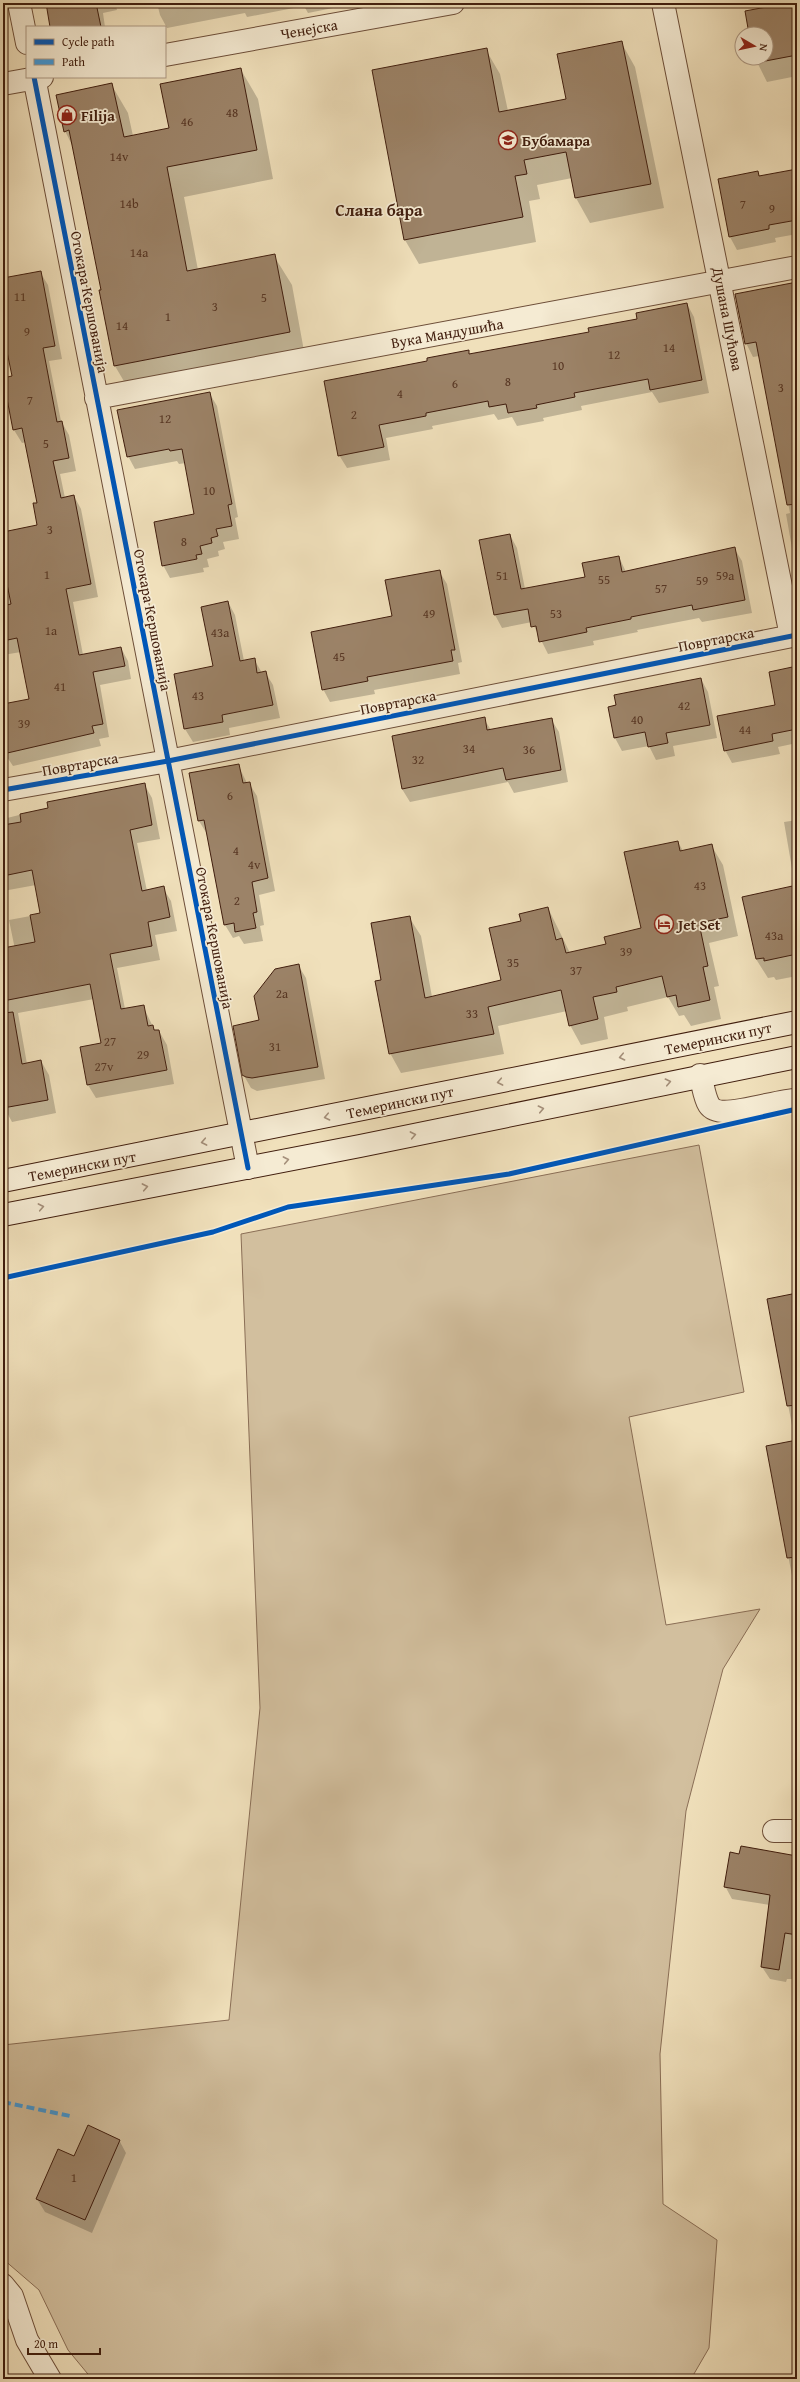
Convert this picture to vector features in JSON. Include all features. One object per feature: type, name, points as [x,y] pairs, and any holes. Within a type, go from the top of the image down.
[{"type":"street","points":[[19,3],[26,38]]},
{"type":"street","name":"Ченејска","points":[[166,55],[453,3]]},
{"type":"street","name":"Душана Шућова","points":[[663,3],[794,636]]},
{"type":"street","points":[[3,84],[31,78]]},
{"type":"street","name":"Отокара Кершованија","points":[[36,78],[96,398],[248,1168]]},
{"type":"street","name":"Вука Мандушића","points":[[96,398],[797,268]]},
{"type":"street","name":"Повртарска","points":[[3,790],[168,761],[794,636]]},
{"type":"street","name":"Темерински пут","points":[[3,1181],[242,1135],[797,1022]]},
{"type":"street","points":[[3,1215],[248,1168],[544,1109],[700,1075],[797,1057]]},
{"type":"street","points":[[700,1075],[710,1106],[718,1112],[730,1112],[786,1100],[797,1100]]},
{"type":"street","points":[[774,1832],[797,1831]]},
{"type":"street","points":[[3,2285],[12,2296],[26,2340],[50,2379]]},
{"type":"shaded area","points":[[699,1145],[744,1392],[629,1417],[666,1625],[760,1609],[723,1669],[686,1811],[660,2054],[663,2204],[717,2240],[709,2348],[691,2379],[92,2379],[68,2350],[39,2290],[3,2259],[3,2045],[229,2020],[260,1708],[241,1234]]},
{"type":"building","points":[[46,3],[96,3],[101,26],[50,26]]},
{"type":"building","points":[[788,3],[797,3],[797,55],[774,59],[774,26],[748,26],[745,11]]},
{"type":"building","name":"Бубамара","points":[[622,41],[651,184],[575,198],[566,152],[524,160],[527,174],[515,176],[523,217],[404,240],[372,70],[487,48],[499,112],[566,99],[557,54]]},
{"type":"building","points":[[241,68],[257,150],[167,167],[187,271],[275,254],[290,332],[114,366],[99,290],[101,290],[69,130],[64,132],[56,95],[112,83],[124,137],[169,128],[160,84]]},
{"type":"building","points":[[797,169],[797,220],[769,225],[769,229],[729,237],[718,179],[758,171],[759,176]]},
{"type":"building","points":[[41,271],[55,346],[43,348],[57,422],[62,421],[69,458],[53,461],[61,498],[74,495],[91,584],[66,589],[79,655],[121,647],[125,666],[93,672],[103,724],[92,726],[94,733],[3,754],[3,704],[29,699],[17,638],[3,641],[3,606],[11,604],[3,564],[3,557],[7,556],[3,532],[37,525],[33,503],[37,503],[22,428],[13,430],[3,378],[12,376],[3,332],[3,278]]},
{"type":"building","points":[[797,282],[797,504],[787,505],[756,342],[745,344],[735,294]]},
{"type":"building","points":[[687,303],[702,380],[650,390],[648,379],[574,393],[575,397],[536,405],[537,408],[508,413],[506,404],[489,407],[488,401],[426,413],[426,416],[379,425],[384,447],[338,456],[324,381],[427,361],[427,358],[469,350],[469,354],[589,332],[588,328],[637,319],[636,313]]},
{"type":"building","points":[[210,392],[232,504],[228,505],[232,526],[216,529],[218,536],[211,538],[212,543],[200,546],[202,554],[196,555],[197,559],[162,566],[154,522],[194,514],[182,449],[170,451],[169,449],[127,457],[117,410]]},
{"type":"building","points":[[510,534],[521,589],[585,577],[582,563],[619,556],[622,572],[735,547],[745,600],[693,610],[692,605],[631,617],[631,619],[586,628],[587,632],[539,642],[536,626],[531,627],[528,609],[494,615],[479,540]]},
{"type":"building","points":[[440,570],[455,650],[451,650],[453,661],[367,677],[368,681],[322,690],[311,632],[392,616],[385,580]]},
{"type":"building","points":[[228,601],[240,661],[255,658],[257,673],[266,671],[273,705],[222,715],[223,722],[184,729],[174,674],[213,666],[201,607]]},
{"type":"building","points":[[797,666],[797,729],[772,734],[773,741],[724,751],[717,716],[775,705],[769,672]]},
{"type":"building","points":[[701,678],[710,725],[666,733],[668,743],[648,747],[645,732],[614,738],[608,707],[616,705],[614,695]]},
{"type":"building","points":[[485,717],[487,730],[552,718],[561,770],[506,780],[503,768],[402,789],[392,736]]},
{"type":"building","points":[[239,764],[243,783],[250,782],[268,878],[252,882],[257,912],[253,913],[256,928],[235,932],[234,923],[224,925],[204,820],[198,821],[189,773]]},
{"type":"building","points":[[145,783],[152,825],[130,830],[142,891],[164,886],[170,917],[148,922],[152,946],[110,954],[121,1009],[144,1005],[148,1026],[153,1025],[154,1030],[159,1030],[167,1070],[87,1085],[80,1047],[101,1043],[90,984],[3,1001],[3,948],[35,942],[30,915],[40,913],[32,870],[3,876],[3,825],[21,822],[20,814],[48,808],[47,802]]},
{"type":"building","points":[[678,841],[680,851],[712,844],[728,917],[699,923],[708,966],[703,967],[710,1000],[678,1007],[676,995],[667,997],[662,976],[616,987],[617,992],[593,997],[598,1019],[569,1026],[561,990],[488,1007],[494,1034],[389,1054],[375,981],[381,980],[371,923],[410,916],[425,998],[501,980],[489,928],[521,921],[519,914],[548,907],[556,940],[562,938],[566,953],[606,944],[604,937],[641,928],[624,852]]},
{"type":"building","points":[[797,885],[797,954],[764,961],[764,958],[756,959],[742,897]]},
{"type":"building","points":[[299,964],[318,1067],[252,1078],[246,1077],[242,1075],[233,1026],[259,1020],[254,996],[275,969]]},
{"type":"building","points":[[13,1012],[22,1064],[41,1060],[48,1100],[3,1108],[3,1013]]},
{"type":"building","points":[[797,1293],[797,1405],[787,1406],[767,1299]]},
{"type":"building","points":[[797,1440],[797,1557],[787,1558],[766,1446]]},
{"type":"building","points":[[741,1846],[797,1856],[797,1935],[785,1933],[779,1970],[761,1967],[770,1895],[724,1887],[730,1852],[739,1854]]},
{"type":"building","points":[[88,2125],[120,2140],[85,2220],[36,2199],[58,2149],[74,2156]]},
{"type":"marked path","points":[[3,2102],[70,2116]]},
{"type":"cycle path","points":[[34,78],[248,1168]]},
{"type":"cycle path","points":[[3,790],[168,761],[797,635]]},
{"type":"cycle path","points":[[3,1278],[213,1232],[288,1207],[509,1174],[797,1109]]},
{"type":"place","name":"Filija","points":[[67,115]]},
{"type":"place","name":"Бубамара","points":[[508,140]]},
{"type":"place","name":"Jet Set","points":[[664,924]]},
{"type":"district","name":"Слана бара","points":[[379,209]]}]
